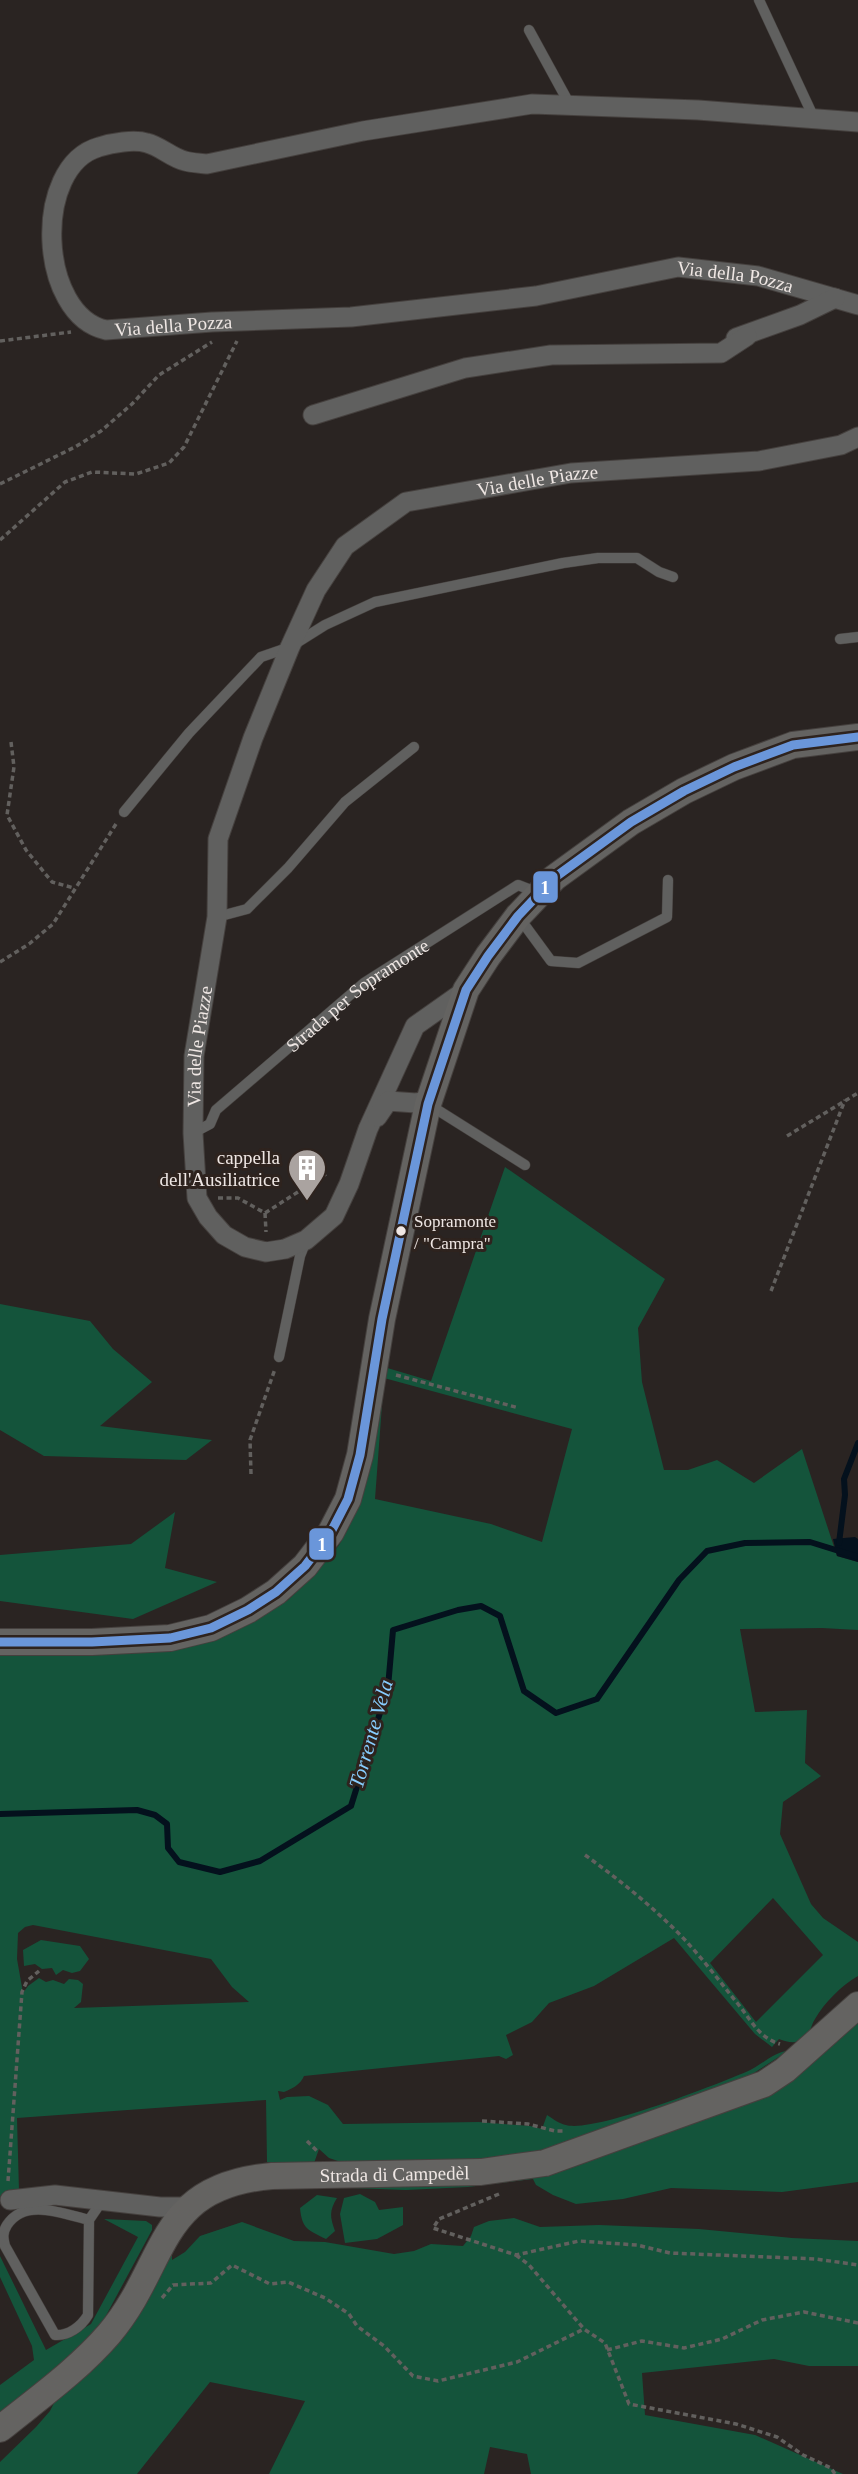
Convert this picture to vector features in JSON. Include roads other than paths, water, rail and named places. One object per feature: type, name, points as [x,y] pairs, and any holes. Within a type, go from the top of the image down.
[{"type":"main road","points":[[0,1642],[92,1642],[170,1638],[211,1628],[248,1610],[276,1592],[305,1566],[331,1532],[348,1499],[360,1455],[374,1369],[428,1102],[466,990],[518,916],[554,878],[631,822],[684,791],[734,767],[793,745],[858,737]]},
{"type":"main road","name":"Strada di Campedèl","points":[[0,2429],[76,2367],[107,2336],[136,2292],[176,2220],[188,2207],[225,2185],[246,2178],[481,2172],[545,2163],[764,2084],[785,2070],[858,2005]]},
{"type":"street","name":"Via della Pozza","points":[[858,122],[698,110],[532,104],[363,131],[207,163],[184,161],[145,142],[113,144],[80,154],[69,166],[59,191],[53,218],[52,254],[66,297],[82,319],[94,327],[106,330],[351,317],[536,296],[678,267],[758,276],[858,305]]},
{"type":"street","points":[[313,415],[465,369],[551,355],[721,353],[747,336],[835,298]]},
{"type":"street","points":[[594,342],[719,341],[747,336]]},
{"type":"street","name":"Via delle Piazze","points":[[466,990],[415,1026],[334,1216],[306,1240],[285,1249],[266,1252],[246,1247],[224,1235],[208,1217],[197,1198],[193,1133],[194,1056],[217,917],[218,839],[253,738],[290,647],[316,590],[345,546],[405,502],[571,473],[759,461],[841,445],[858,437]]},
{"type":"street","name":"Via delle Piazze","points":[[369,1129],[388,1101],[428,1102]]},
{"type":"street","points":[[10,2200],[55,2195],[160,2207],[188,2207]]},
{"type":"lane","points":[[759,0],[814,119]]},
{"type":"lane","points":[[528,30],[570,105]]},
{"type":"lane","points":[[124,812],[189,733],[261,657],[290,647],[325,625],[375,602],[598,558],[637,558],[659,572],[673,577]]},
{"type":"lane","points":[[840,639],[858,637]]},
{"type":"lane","points":[[217,917],[247,909],[288,868],[345,802],[414,747]]},
{"type":"lane","points":[[518,916],[551,961],[578,963],[667,917],[668,880]]},
{"type":"lane","name":"Strada per Sopramonte","points":[[193,1133],[210,1124],[216,1110],[364,984],[518,885],[539,894]]},
{"type":"lane","points":[[428,1102],[525,1166]]},
{"type":"lane","points":[[279,1357],[300,1256],[306,1240]]},
{"type":"lane","points":[[89,2220],[51,2210],[32,2210],[13,2217],[4,2231],[5,2246],[55,2335],[68,2333],[79,2326],[88,2315],[89,2220],[102,2201]]},
{"type":"water","points":[[833,1539],[858,1539],[858,1562],[837,1556]]},
{"type":"waterway","points":[[839,1543],[845,1495],[844,1479],[858,1443]]},
{"type":"waterway","name":"Torrente Vela","points":[[0,1814],[137,1810],[155,1815],[167,1824],[168,1848],[179,1862],[220,1872],[260,1861],[351,1806],[388,1687],[393,1630],[458,1610],[481,1606],[500,1616],[524,1691],[556,1713],[597,1699],[679,1580],[707,1551],[745,1543],[810,1542],[858,1557]]},
{"type":"place","name":"cappella dell'Ausiliatrice","points":[[307,1202]]},
{"type":"place","name":"Sopramonte / \"Campra\"","points":[[401,1231]]}]
